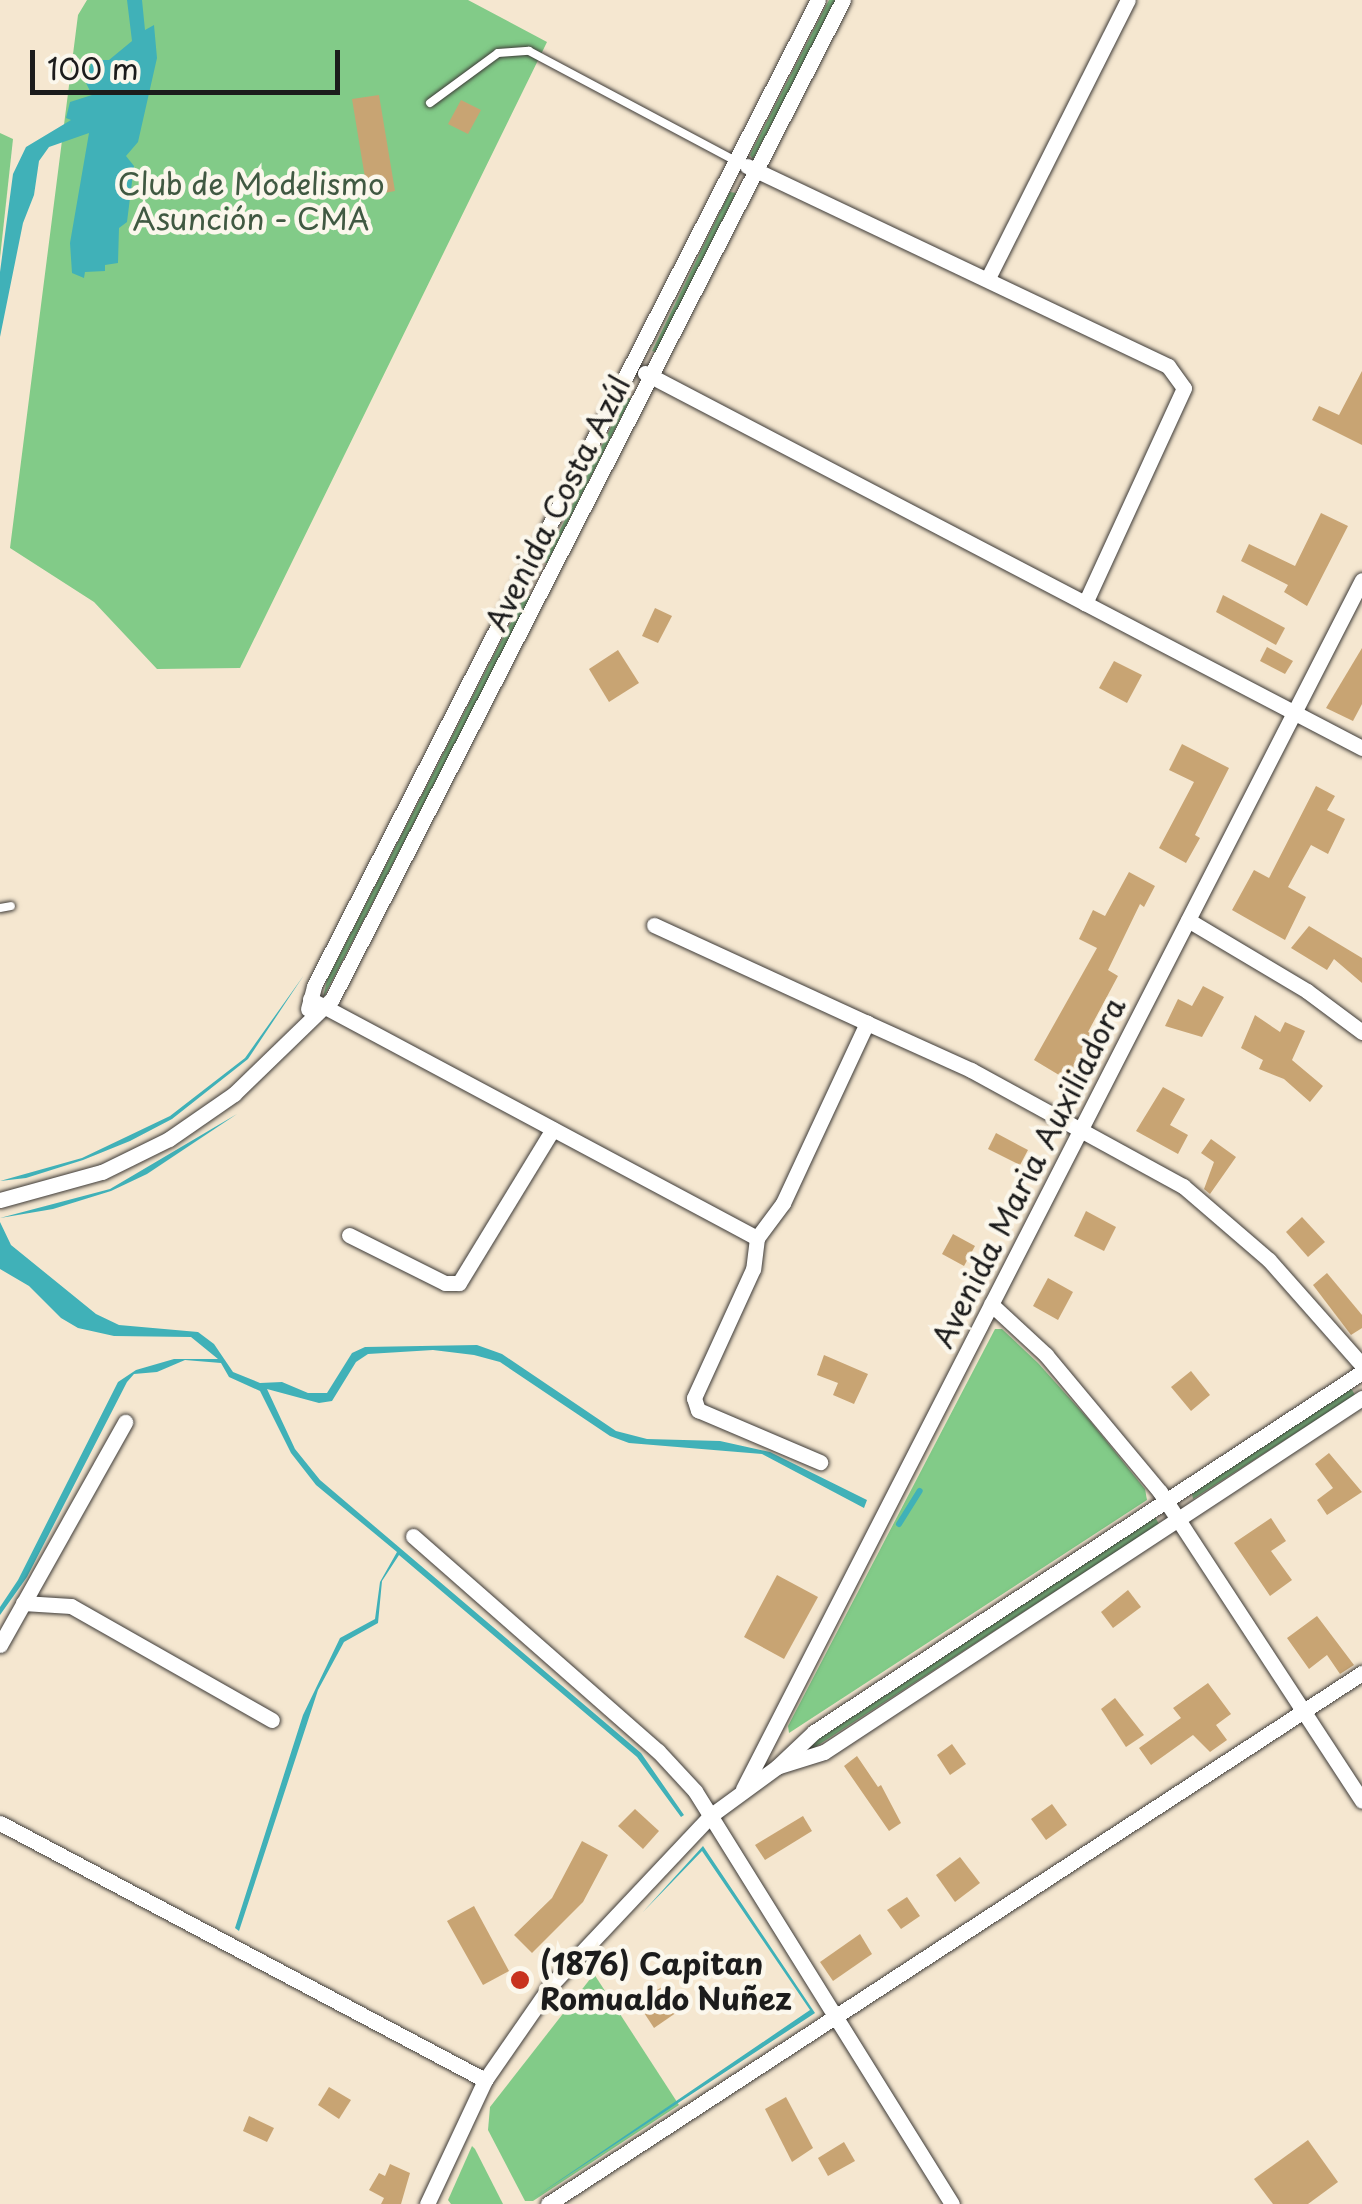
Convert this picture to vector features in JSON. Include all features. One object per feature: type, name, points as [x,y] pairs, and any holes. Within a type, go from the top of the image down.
[{"type":"street","name":"Avenida Costa Azúl","points":[[306,1022],[310,1000],[818,0]]},
{"type":"street","name":"Avenida Costa Azúl","points":[[0,1200],[102,1172],[169,1139],[234,1094],[306,1022],[326,1008],[843,0]]},
{"type":"street","points":[[988,278],[1128,0]]},
{"type":"street","points":[[734,160],[1168,366],[1184,388],[1085,603]]},
{"type":"street","points":[[632,367],[1362,748]]},
{"type":"street","points":[[526,573],[547,583]]},
{"type":"street","name":"Avenida Maria Auxiliadora","points":[[743,1789],[1362,580]]},
{"type":"street","points":[[1188,920],[1307,990],[1362,1032]]},
{"type":"street","points":[[427,2204],[484,2080],[551,1985],[710,1816],[776,1767],[814,1732],[1362,1368],[1269,1260],[1220,1216],[1160,1172],[1081,1128],[867,1023],[654,925]]},
{"type":"street","points":[[310,1000],[757,1238]]},
{"type":"street","points":[[820,1462],[698,1410],[694,1398],[753,1269],[757,1238],[782,1203],[867,1023]]},
{"type":"street","points":[[349,1235],[445,1282],[460,1283],[553,1129]]},
{"type":"street","points":[[991,1304],[1095,1410],[1166,1501],[1362,1801]]},
{"type":"street","points":[[776,1767],[824,1752],[1362,1398]]},
{"type":"street","points":[[0,1645],[125,1422]]},
{"type":"street","points":[[413,1536],[658,1751],[695,1791],[832,2018],[952,2204]]},
{"type":"street","points":[[24,1603],[70,1606],[272,1720]]},
{"type":"street","points":[[548,2204],[1362,1673]]},
{"type":"street","points":[[0,1823],[484,2080]]},
{"type":"lane","points":[[430,103],[498,53],[529,51],[734,160]]},
{"type":"lane","points":[[0,908],[11,906]]},
{"type":"green space","name":"Club de Modelismo Asunción - CMA","points":[[87,0],[468,0],[547,42],[240,668],[157,669],[94,602],[10,548],[78,15]]},
{"type":"green space","points":[[829,0],[838,0],[753,159],[750,155]]},
{"type":"green space","points":[[0,133],[13,139],[0,258]]},
{"type":"green space","points":[[730,192],[736,193],[656,352],[652,351]]},
{"type":"green space","points":[[631,398],[547,563],[544,562],[625,399]]},
{"type":"green space","points":[[530,595],[323,998],[327,980],[522,601]]},
{"type":"green space","points":[[995,1329],[1002,1329],[1038,1363],[1090,1421],[1145,1489],[1147,1500],[789,1733],[788,1726]]},
{"type":"green space","points":[[1351,1388],[1355,1395],[1193,1499],[1192,1493]]},
{"type":"green space","points":[[1155,1517],[1159,1524],[806,1753],[805,1748]]},
{"type":"green space","points":[[594,1974],[679,2105],[533,2201],[525,2201],[488,2130],[490,2107]]},
{"type":"green space","points":[[472,2146],[503,2204],[451,2204],[448,2200]]},
{"type":"water","points":[[127,0],[142,0],[145,30],[154,25],[157,58],[138,142],[126,156],[134,166],[127,222],[119,228],[118,263],[105,265],[105,271],[85,272],[84,278],[72,273],[70,243],[89,133],[49,147],[39,161],[34,195],[23,223],[0,337],[0,272],[13,174],[26,147],[71,120],[66,118],[70,102],[92,95],[86,83],[92,60],[109,60],[132,41]]},
{"type":"water","points":[[304,975],[248,1059],[172,1119],[83,1160],[26,1178],[0,1181],[82,1158],[170,1116],[245,1058]]},
{"type":"water","points":[[237,1114],[147,1174],[111,1191],[53,1209],[0,1218],[110,1189]]},
{"type":"water","points":[[0,1222],[11,1245],[96,1314],[119,1325],[198,1332],[214,1344],[233,1372],[260,1383],[282,1382],[308,1393],[327,1393],[352,1353],[365,1347],[477,1345],[502,1354],[616,1431],[647,1439],[720,1441],[770,1452],[867,1500],[864,1508],[762,1454],[629,1443],[610,1436],[500,1362],[474,1355],[433,1350],[368,1354],[356,1362],[332,1401],[319,1403],[267,1389],[295,1449],[320,1480],[641,1753],[684,1815],[681,1817],[637,1757],[399,1555],[382,1581],[378,1623],[344,1642],[318,1690],[239,1931],[235,1928],[303,1715],[340,1638],[375,1619],[380,1582],[397,1552],[316,1485],[291,1453],[260,1391],[229,1377],[221,1363],[185,1360],[157,1372],[134,1374],[127,1382],[27,1577],[0,1615],[0,1607],[18,1580],[118,1382],[136,1370],[174,1359],[218,1359],[191,1337],[114,1336],[78,1328],[61,1318],[29,1286],[0,1269]]},
{"type":"water","points":[[703,1846],[815,2013],[532,2199],[810,2010],[702,1851],[642,1913]]},
{"type":"building","points":[[379,95],[395,191],[368,196],[352,99]]},
{"type":"building","points":[[461,100],[481,110],[468,134],[448,124]]},
{"type":"building","points":[[1362,371],[1362,445],[1312,420],[1319,406],[1339,415]]},
{"type":"building","points":[[1321,513],[1348,526],[1307,606],[1284,592],[1288,585],[1241,561],[1249,544],[1295,566]]},
{"type":"building","points":[[1223,595],[1285,628],[1276,645],[1216,612]]},
{"type":"building","points":[[655,608],[672,616],[658,643],[642,636]]},
{"type":"building","points":[[1267,647],[1293,661],[1285,674],[1260,661]]},
{"type":"building","points":[[1362,648],[1362,704],[1353,721],[1326,708]]},
{"type":"building","points":[[618,650],[639,683],[609,702],[589,669]]},
{"type":"building","points":[[1114,661],[1142,675],[1127,703],[1099,688]]},
{"type":"building","points":[[1182,744],[1229,768],[1195,835],[1200,838],[1186,863],[1159,848],[1194,782],[1169,770]]},
{"type":"building","points":[[1316,786],[1335,796],[1327,810],[1345,819],[1328,854],[1311,845],[1288,887],[1306,897],[1285,940],[1232,910],[1254,870],[1269,878]]},
{"type":"building","points":[[1129,872],[1155,886],[1144,907],[1140,904],[1108,970],[1118,976],[1088,1032],[1102,1038],[1093,1061],[1082,1056],[1069,1081],[1034,1060],[1097,948],[1079,939],[1093,910],[1105,916]]},
{"type":"building","points":[[1309,926],[1362,958],[1362,983],[1334,959],[1327,970],[1291,948]]},
{"type":"building","points":[[1203,986],[1224,997],[1202,1037],[1165,1026],[1178,999],[1192,1006]]},
{"type":"building","points":[[1255,1015],[1280,1032],[1285,1022],[1305,1031],[1292,1060],[1323,1086],[1310,1102],[1284,1079],[1259,1069],[1263,1060],[1241,1048]]},
{"type":"building","points":[[1163,1087],[1185,1099],[1170,1125],[1188,1135],[1178,1154],[1136,1131]]},
{"type":"building","points":[[996,1133],[1028,1150],[1020,1165],[988,1149]]},
{"type":"building","points":[[1211,1139],[1236,1157],[1210,1194],[1204,1189],[1214,1162],[1201,1153]]},
{"type":"building","points":[[1086,1211],[1116,1227],[1104,1251],[1074,1236]]},
{"type":"building","points":[[1302,1217],[1325,1242],[1308,1257],[1286,1232]]},
{"type":"building","points":[[953,1234],[975,1246],[964,1266],[942,1254]]},
{"type":"building","points":[[1327,1273],[1362,1315],[1362,1328],[1351,1335],[1313,1285]]},
{"type":"building","points":[[1048,1278],[1073,1292],[1058,1320],[1033,1306]]},
{"type":"building","points":[[824,1355],[868,1374],[854,1404],[833,1395],[838,1383],[817,1375]]},
{"type":"building","points":[[1191,1371],[1210,1395],[1191,1411],[1171,1387]]},
{"type":"building","points":[[1329,1453],[1362,1492],[1327,1515],[1317,1500],[1333,1488],[1315,1464]]},
{"type":"building","points":[[1271,1518],[1286,1541],[1271,1551],[1292,1580],[1270,1596],[1234,1543]]},
{"type":"building","points":[[777,1575],[818,1597],[784,1659],[744,1637]]},
{"type":"building","points":[[1128,1590],[1141,1607],[1113,1628],[1101,1612]]},
{"type":"building","points":[[1317,1616],[1354,1665],[1340,1674],[1327,1655],[1309,1669],[1287,1638]]},
{"type":"building","points":[[1208,1683],[1231,1714],[1216,1725],[1227,1740],[1210,1752],[1193,1735],[1151,1765],[1139,1748],[1181,1718],[1173,1708]]},
{"type":"building","points":[[1115,1698],[1144,1735],[1126,1747],[1101,1709]]},
{"type":"building","points":[[952,1744],[966,1764],[950,1775],[937,1755]]},
{"type":"building","points":[[857,1756],[878,1787],[881,1785],[901,1823],[889,1831],[844,1766]]},
{"type":"building","points":[[1052,1804],[1067,1825],[1046,1840],[1031,1819]]},
{"type":"building","points":[[635,1809],[659,1831],[643,1849],[618,1826]]},
{"type":"building","points":[[803,1816],[812,1831],[765,1860],[755,1845]]},
{"type":"building","points":[[582,1841],[608,1855],[583,1902],[532,1953],[514,1935],[552,1898]]},
{"type":"building","points":[[960,1857],[980,1883],[955,1902],[936,1875]]},
{"type":"building","points":[[907,1897],[920,1916],[901,1929],[887,1910]]},
{"type":"building","points":[[474,1906],[509,1971],[483,1985],[447,1921]]},
{"type":"building","points":[[860,1934],[872,1954],[833,1981],[820,1962]]},
{"type":"building","points":[[667,1984],[683,2008],[654,2028],[637,2002]]},
{"type":"building","points":[[329,2087],[351,2100],[339,2119],[318,2105]]},
{"type":"building","points":[[786,2097],[813,2148],[792,2162],[765,2109]]},
{"type":"building","points":[[249,2116],[274,2128],[267,2142],[243,2131]]},
{"type":"building","points":[[1308,2140],[1338,2182],[1308,2204],[1273,2204],[1254,2179]]},
{"type":"building","points":[[844,2142],[855,2161],[828,2176],[818,2158]]},
{"type":"building","points":[[390,2164],[410,2173],[401,2204],[381,2204],[384,2198],[369,2190],[379,2173],[385,2176]]},
{"type":"waterway","points":[[899,1524],[920,1491]]},
{"type":"place","name":"(1876) Capitan Romualdo Nuñez","points":[[520,1980]]}]
